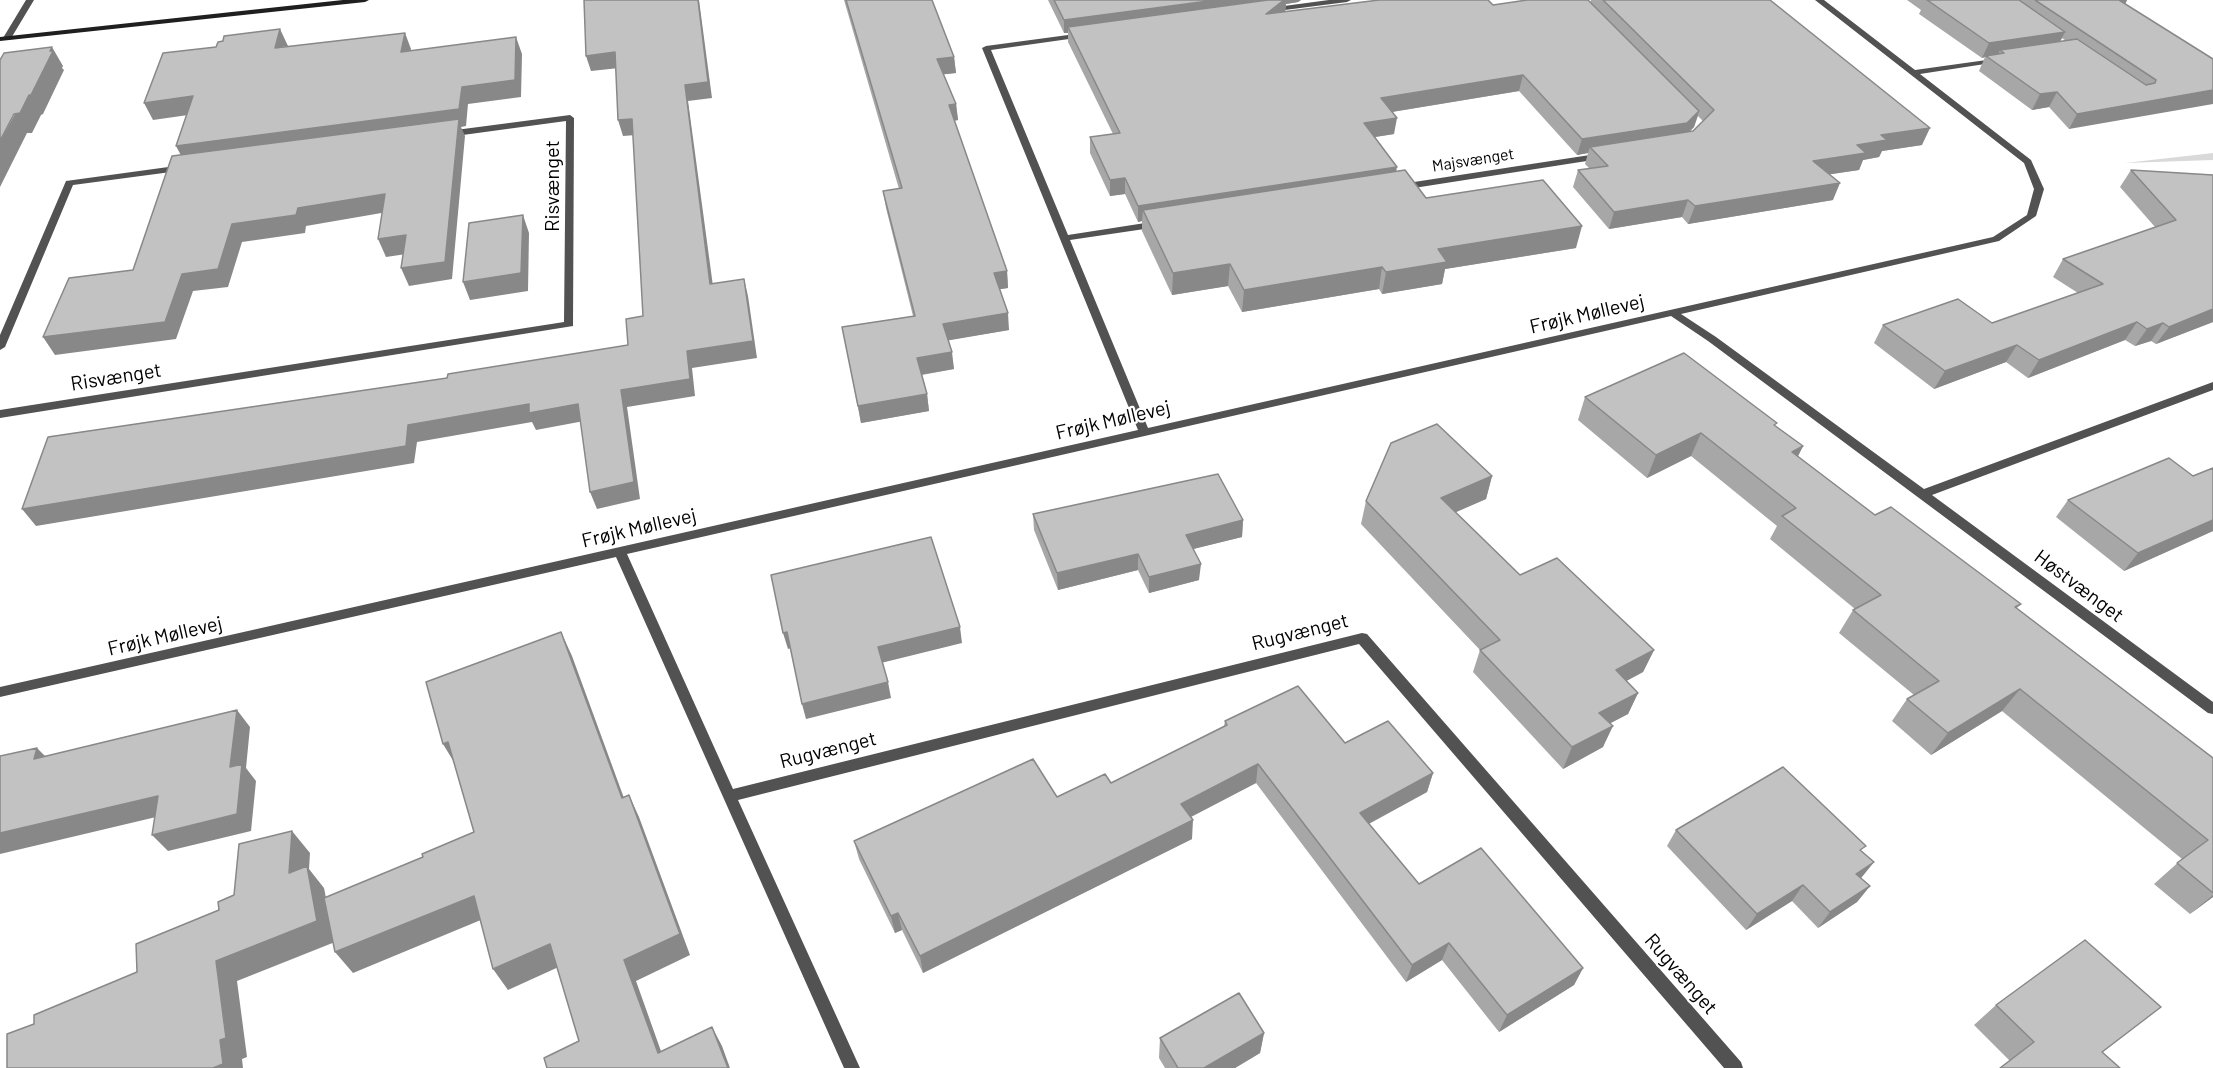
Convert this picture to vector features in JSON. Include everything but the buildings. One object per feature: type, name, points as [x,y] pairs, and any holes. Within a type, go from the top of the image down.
[{"type":"street","points":[[4,38],[30,0]]},
{"type":"street","points":[[4,38],[365,0]]},
{"type":"street","points":[[1254,12],[1347,0]]},
{"type":"street","name":"Frøjk Møllevej","points":[[0,692],[1996,239],[2031,216],[2040,189],[2028,162],[1819,0]]},
{"type":"street","points":[[1091,34],[986,48],[1144,432]]},
{"type":"street","points":[[1913,73],[2002,59]]},
{"type":"street","name":"Risvænget","points":[[0,414],[569,324],[570,118],[441,135]]},
{"type":"street","name":"Majsvænget","points":[[1393,188],[1616,154]]},
{"type":"street","points":[[0,347],[69,183],[200,166]]},
{"type":"street","points":[[1065,238],[1170,222]]},
{"type":"street","name":"Høstvænget","points":[[1673,313],[1712,339],[2213,709]]},
{"type":"street","points":[[1923,494],[2213,386]]},
{"type":"street","points":[[619,551],[852,1068]]},
{"type":"street","name":"Rugvænget","points":[[730,796],[1362,638],[1735,1068]]},
{"type":"shaded area","points":[[2213,153],[2213,160],[2125,163]]}]
